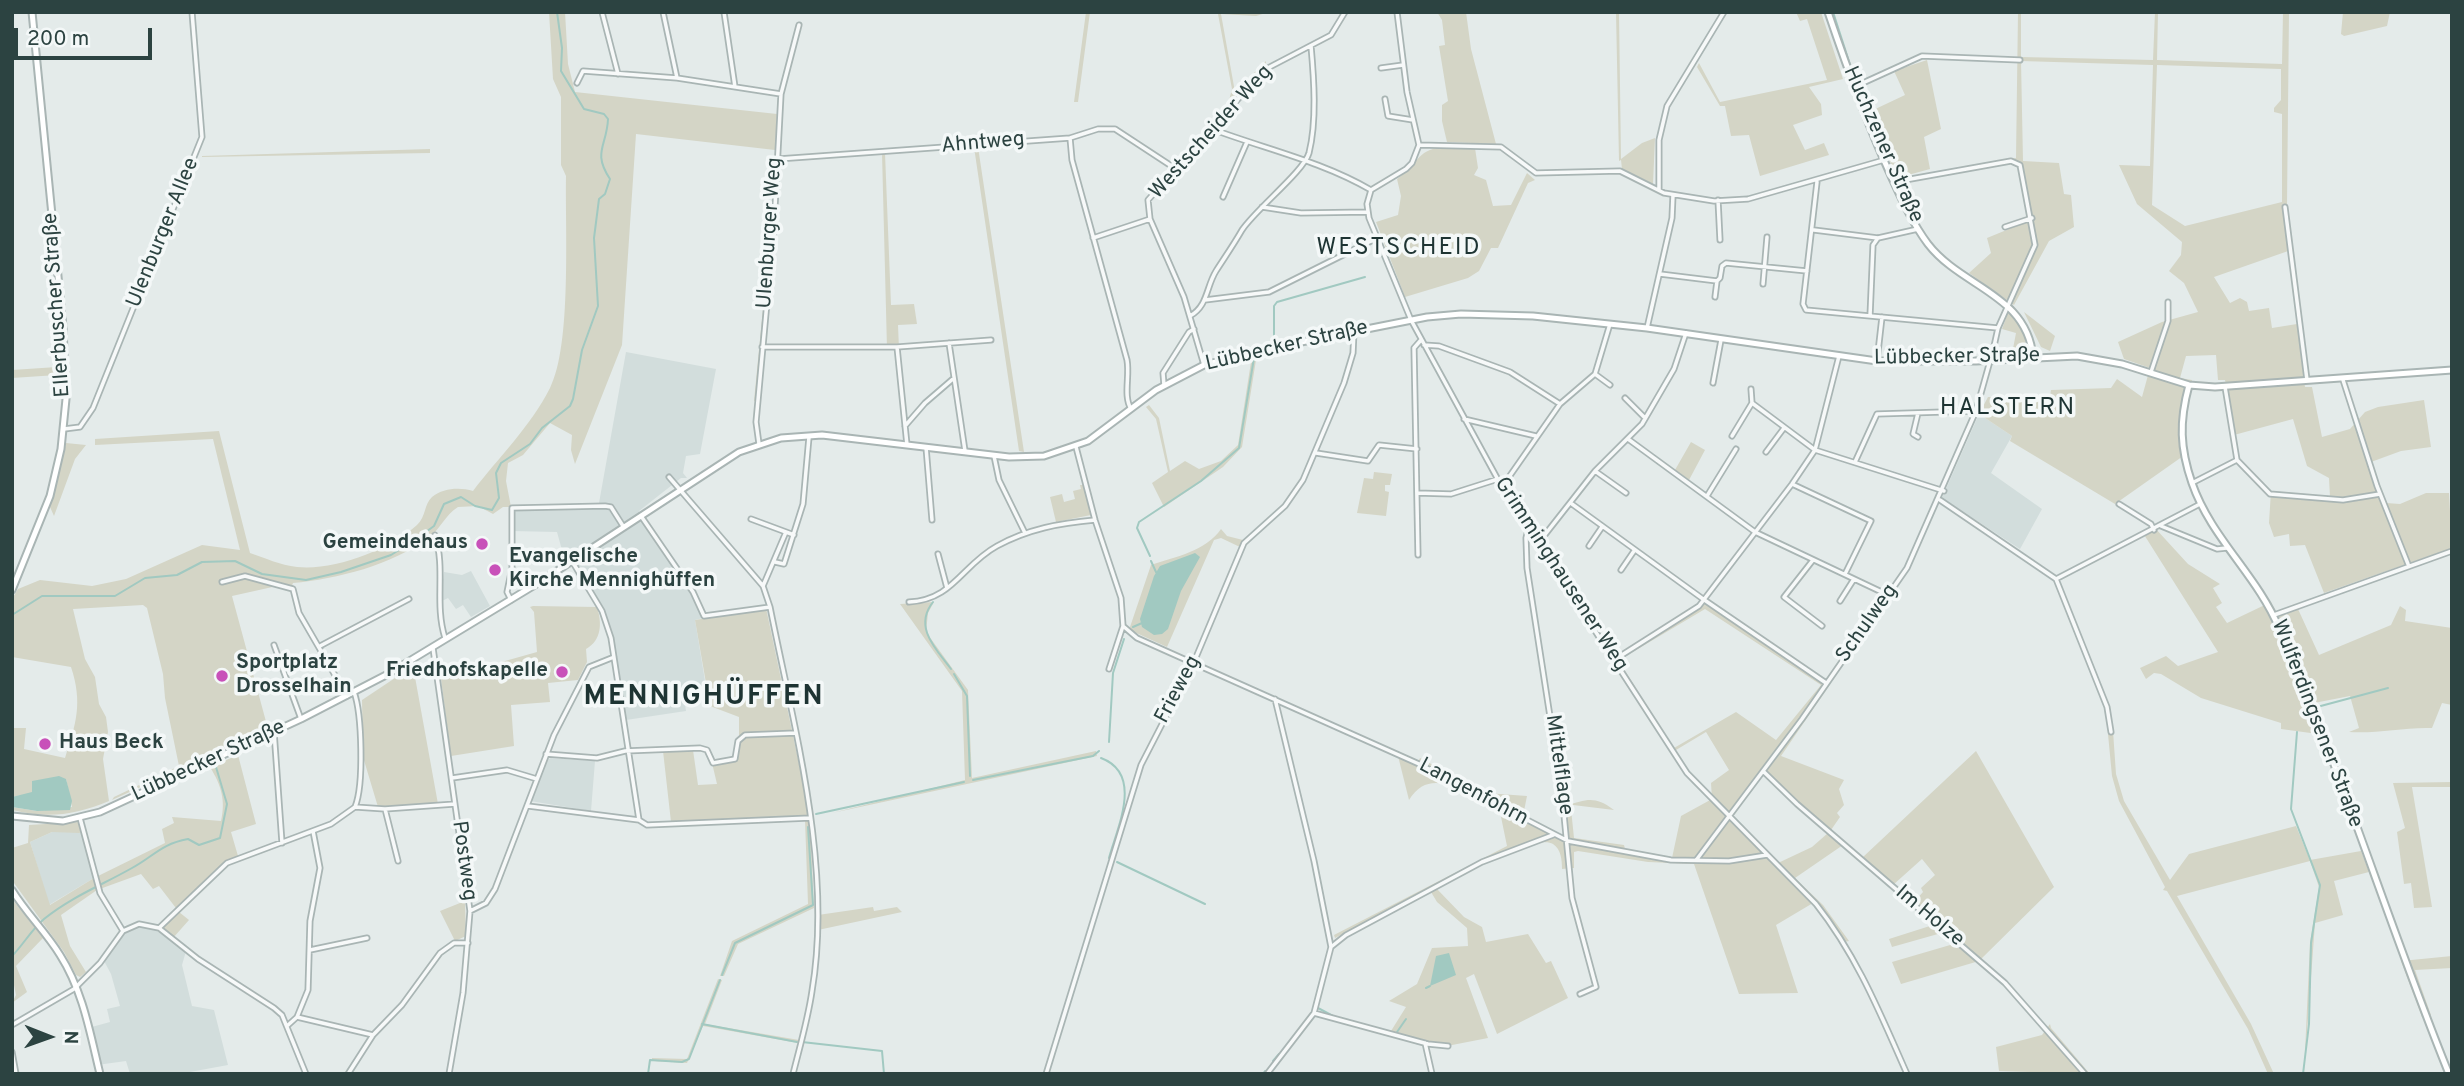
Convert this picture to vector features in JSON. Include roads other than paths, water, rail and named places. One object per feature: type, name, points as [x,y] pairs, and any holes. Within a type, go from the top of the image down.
[{"type":"main road","name":"Ellerbuscher Straße","points":[[12,590],[50,496],[64,429],[65,349],[32,12]]},
{"type":"main road","name":"Huchzener Straße","points":[[1828,12],[1854,87],[1884,160],[1919,229],[1934,251],[2008,306],[2025,324],[2033,357]]},
{"type":"main road","name":"Lübbecker Straße","points":[[12,816],[49,821],[80,818],[143,794],[301,719],[433,648],[624,528],[725,460],[759,444],[809,435],[994,456],[1031,457],[1076,447],[1164,385],[1204,365],[1411,320],[1469,314],[1610,324],[1877,360],[2091,357],[2189,385],[2225,387],[2452,370]]},
{"type":"main road","name":"Wulferdingsener Straße","points":[[2189,385],[2180,433],[2192,483],[2200,504],[2227,548],[2252,578],[2274,615],[2313,705],[2449,1074]]},
{"type":"main road","points":[[12,890],[59,953],[76,987],[100,1074]]},
{"type":"street","name":"Ulenburger Allee","points":[[64,429],[80,427],[93,408],[202,137],[192,12]]},
{"type":"street","points":[[602,12],[618,74]]},
{"type":"street","points":[[663,12],[677,78]]},
{"type":"street","points":[[724,12],[735,87]]},
{"type":"street","name":"Westscheider Weg","points":[[1204,365],[1191,316],[1150,219],[1148,200],[1264,70],[1331,35],[1345,12]]},
{"type":"street","points":[[1371,190],[1406,169],[1412,163],[1419,145],[1403,65],[1397,12]]},
{"type":"street","points":[[1660,190],[1657,160],[1663,117],[1724,12]]},
{"type":"street","name":"Ulenburger Weg","points":[[759,444],[756,422],[781,94],[799,24]]},
{"type":"street","points":[[1191,316],[1205,300],[1216,270],[1261,206],[1306,160],[1312,117],[1311,46]]},
{"type":"street","points":[[1854,87],[1922,56],[2020,60]]},
{"type":"street","points":[[1381,68],[1403,65]]},
{"type":"street","points":[[577,83],[583,71],[677,78],[781,94]]},
{"type":"street","points":[[1385,99],[1388,116],[1413,120]]},
{"type":"street","name":"Ahntweg","points":[[778,159],[1070,138],[1097,130],[1115,129],[1176,169]]},
{"type":"street","points":[[1212,129],[1306,160],[1371,190]]},
{"type":"street","points":[[1070,138],[1072,160],[1127,360],[1130,377],[1127,400],[1131,409]]},
{"type":"street","points":[[1223,197],[1247,142]]},
{"type":"street","points":[[1419,145],[1501,147],[1536,173],[1620,171],[1673,195],[1718,200],[1748,200],[1884,160]]},
{"type":"street","name":"Schulweg","points":[[1695,860],[1763,771],[1907,568],[1944,491],[1976,411],[1998,328],[2033,255],[2035,235],[2018,162],[1894,182]]},
{"type":"street","points":[[1817,181],[1814,230],[1803,304],[1806,310],[1998,328]]},
{"type":"street","points":[[1261,206],[1301,213],[1368,212],[1371,190]]},
{"type":"street","points":[[1647,328],[1672,218],[1673,195]]},
{"type":"street","points":[[1718,200],[1720,240]]},
{"type":"street","points":[[2285,207],[2308,382]]},
{"type":"street","name":"Grimminghausener Weg","points":[[1368,212],[1411,320],[1502,487],[1540,541],[1693,782],[1816,904],[1845,944],[1872,991],[1907,1074]]},
{"type":"street","points":[[2005,227],[2032,218]]},
{"type":"street","points":[[1093,238],[1150,219]]},
{"type":"street","points":[[1814,230],[1878,238],[1919,229]]},
{"type":"street","points":[[1763,284],[1767,237]]},
{"type":"street","points":[[1205,300],[1269,292],[1377,238]]},
{"type":"street","points":[[1870,316],[1873,246],[1878,238]]},
{"type":"street","points":[[1715,297],[1717,281],[1722,266],[1726,263],[1807,271]]},
{"type":"street","points":[[1660,274],[1717,281]]},
{"type":"street","points":[[2150,374],[2168,321],[2168,302]]},
{"type":"street","points":[[1877,360],[1882,317]]},
{"type":"street","points":[[1502,487],[1560,404],[1595,374],[1610,324]]},
{"type":"street","points":[[1164,385],[1163,373],[1189,332],[1194,329]]},
{"type":"street","name":"Frieweg","points":[[1046,1074],[1132,788],[1165,715],[1195,662],[1244,543],[1298,491],[1316,453],[1353,353],[1354,331]]},
{"type":"street","points":[[1540,541],[1572,504],[1595,471],[1645,418],[1674,369],[1686,333]]},
{"type":"street","points":[[1713,383],[1721,338]]},
{"type":"street","points":[[762,347],[897,347],[991,340]]},
{"type":"street","points":[[1418,555],[1414,348],[1421,340]]},
{"type":"street","points":[[949,343],[965,452]]},
{"type":"street","points":[[1424,345],[1438,346],[1515,374],[1560,404]]},
{"type":"street","points":[[897,347],[906,444]]},
{"type":"street","points":[[1614,660],[1699,606],[1792,484],[1815,450],[1839,356]]},
{"type":"street","points":[[1595,374],[1610,385]]},
{"type":"street","points":[[905,426],[925,403],[954,378]]},
{"type":"street","points":[[2343,380],[2380,494],[2408,564]]},
{"type":"street","points":[[2225,387],[2237,460],[2270,494],[2343,499],[2380,494]]},
{"type":"street","points":[[1732,436],[1752,403],[1751,389]]},
{"type":"street","points":[[1625,398],[1645,418]]},
{"type":"street","points":[[1752,403],[1815,450],[1944,491]]},
{"type":"street","points":[[1855,462],[1877,414],[1976,411]]},
{"type":"street","points":[[1918,413],[1913,434],[1918,437]]},
{"type":"street","points":[[1464,419],[1469,417],[1537,436]]},
{"type":"street","points":[[1766,452],[1784,427]]},
{"type":"street","points":[[775,562],[784,564],[803,504],[809,435]]},
{"type":"street","points":[[1628,439],[1755,532],[1888,595]]},
{"type":"street","points":[[1316,453],[1368,461],[1379,445],[1417,449]]},
{"type":"street","points":[[926,447],[932,520]]},
{"type":"street","points":[[1076,447],[1095,520],[1121,598],[1123,626],[1109,669]]},
{"type":"street","points":[[1707,496],[1737,449]]},
{"type":"street","points":[[994,456],[999,481],[1025,533]]},
{"type":"street","points":[[2192,483],[2237,460]]},
{"type":"street","points":[[1595,471],[1626,493]]},
{"type":"street","points":[[669,477],[763,586],[770,607],[811,818],[817,927],[814,977],[793,1074]]},
{"type":"street","points":[[1417,493],[1451,494],[1498,479]]},
{"type":"street","points":[[1792,484],[1871,521],[1845,574]]},
{"type":"street","points":[[1940,500],[2056,579],[2108,707],[2111,732]]},
{"type":"street","points":[[1572,504],[1634,551],[1826,683]]},
{"type":"street","points":[[2119,504],[2151,524],[2154,530]]},
{"type":"street","points":[[2056,579],[2200,504]]},
{"type":"street","points":[[511,600],[507,592],[512,568],[512,508],[605,506],[611,508],[624,528]]},
{"type":"street","points":[[641,516],[693,592],[704,616],[770,607]]},
{"type":"street","points":[[751,519],[794,535]]},
{"type":"street","points":[[909,602],[928,601],[990,551],[1025,533],[1058,524],[1095,520]]},
{"type":"street","name":"Mittelflage","points":[[1529,525],[1526,538],[1527,568],[1568,841],[1572,898],[1596,987],[1580,993]]},
{"type":"street","points":[[2161,526],[2217,549],[2227,548]]},
{"type":"street","points":[[1589,546],[1602,527]]},
{"type":"street","points":[[763,586],[786,532]]},
{"type":"street","points":[[435,535],[442,559],[438,610],[446,640]]},
{"type":"street","points":[[1621,570],[1634,551]]},
{"type":"street","points":[[2274,615],[2408,564],[2452,551]]},
{"type":"street","points":[[938,554],[947,588]]},
{"type":"street","points":[[1813,560],[1784,597],[1822,626]]},
{"type":"street","points":[[572,561],[602,611],[614,657],[639,820]]},
{"type":"street","points":[[222,582],[246,576],[293,589],[299,613],[347,696]]},
{"type":"street","points":[[1840,601],[1854,579]]},
{"type":"street","points":[[320,646],[409,599]]},
{"type":"street","name":"Langenfohrn","points":[[1123,626],[1137,638],[1419,764],[1568,841],[1671,860],[1746,860],[1767,855]]},
{"type":"street","points":[[274,645],[301,719]]},
{"type":"street","name":"Postweg","points":[[433,648],[470,911],[463,993],[449,1074]]},
{"type":"street","points":[[470,911],[486,903],[495,888],[547,754],[589,667],[614,657]]},
{"type":"street","points":[[354,692],[358,712],[360,786],[355,807]]},
{"type":"street","points":[[1270,1072],[1314,1013],[1331,947],[1275,699]]},
{"type":"street","points":[[274,731],[282,843]]},
{"type":"street","points":[[547,754],[588,759],[630,751],[700,748],[707,750],[713,763],[725,763],[734,759],[738,741],[745,735],[796,733]]},
{"type":"street","points":[[452,778],[507,770],[537,779]]},
{"type":"street","name":"Im Holze","points":[[1763,771],[1797,804],[1996,974],[2085,1074]]},
{"type":"street","points":[[159,928],[227,863],[331,824],[355,807],[386,809],[455,804]]},
{"type":"street","points":[[528,806],[639,820],[647,825],[811,818]]},
{"type":"street","points":[[386,809],[398,861]]},
{"type":"street","points":[[80,818],[97,883],[123,931]]},
{"type":"street","points":[[287,1026],[297,1017],[308,990],[310,921],[320,868],[313,831]]},
{"type":"street","points":[[1331,947],[1338,940],[1482,862],[1552,835]]},
{"type":"street","points":[[12,1026],[76,987],[100,963],[123,931],[139,924],[159,928],[189,953],[274,1008],[287,1026],[306,1074]]},
{"type":"street","points":[[1330,937],[1338,940]]},
{"type":"street","points":[[310,950],[367,938]]},
{"type":"street","points":[[348,1074],[373,1035],[402,1005],[440,953],[454,943],[468,943]]},
{"type":"street","points":[[1314,1013],[1424,1043],[1448,1046]]},
{"type":"street","points":[[297,1017],[373,1035]]},
{"type":"street","points":[[1424,1043],[1432,1074]]},
{"type":"street","points":[[12,1052],[16,1074]]},
{"type":"waterway","points":[[12,615],[42,596],[115,596],[145,578],[177,575],[202,562],[235,561],[262,574],[306,580],[341,572],[391,555],[434,526],[444,504],[461,497],[475,506],[492,510],[499,498],[496,473],[501,463],[530,444],[542,428],[570,406],[582,350],[598,306],[594,238],[599,199],[605,194],[610,179],[601,155],[608,119],[604,114],[584,109],[561,71],[562,48],[557,12]]},
{"type":"waterway","points":[[1833,12],[1856,83]]},
{"type":"waterway","points":[[1274,343],[1274,306],[1277,302],[1365,277]]},
{"type":"waterway","points":[[1150,556],[1137,528],[1139,522],[1201,481],[1239,448],[1254,358]]},
{"type":"waterway","points":[[1151,561],[1156,572]]},
{"type":"waterway","points":[[933,602],[927,611],[926,629],[933,646],[951,669]]},
{"type":"waterway","points":[[1133,627],[1142,623]]},
{"type":"waterway","points":[[1109,742],[1113,673],[1124,639]]},
{"type":"waterway","points":[[954,674],[967,696],[970,776]]},
{"type":"waterway","points":[[2317,707],[2388,688]]},
{"type":"waterway","points":[[2297,732],[2291,809],[2320,885],[2311,943],[2309,1024],[2303,1074]]},
{"type":"waterway","points":[[973,780],[1093,756],[1099,751]]},
{"type":"waterway","points":[[1101,758],[1114,766],[1122,776],[1125,789],[1121,817],[1109,858]]},
{"type":"waterway","points":[[12,956],[54,911],[164,847],[188,839],[199,845],[220,838],[227,804],[216,767]]},
{"type":"waterway","points":[[816,814],[964,782]]},
{"type":"waterway","points":[[722,975],[735,943],[813,905],[808,827]]},
{"type":"waterway","points":[[1117,862],[1205,904]]},
{"type":"waterway","points":[[648,1074],[650,1060],[682,1062],[689,1059],[720,980]]},
{"type":"waterway","points":[[1426,988],[1430,986]]},
{"type":"waterway","points":[[1318,1008],[1333,1016]]},
{"type":"waterway","points":[[1397,1032],[1406,1019]]},
{"type":"waterway","points":[[702,1024],[797,1042]]},
{"type":"waterway","points":[[802,1042],[882,1051],[884,1074]]},
{"type":"waterway","points":[[1273,1061],[1279,1054]]},
{"type":"place","name":"Gemeindehaus","points":[[482,544]]},
{"type":"place","name":"Evangelische Kirche Mennighüffen","points":[[495,570]]},
{"type":"place","name":"Friedhofskapelle","points":[[562,672]]},
{"type":"place","name":"Sportplatz Drosselhain","points":[[222,676]]},
{"type":"place","name":"Haus Beck","points":[[45,744]]},
{"type":"district","name":"WESTSCHEID","points":[[1399,249]]},
{"type":"district","name":"HALSTERN","points":[[2008,409]]},
{"type":"district","name":"MENNIGHÜFFEN","points":[[704,698]]}]
